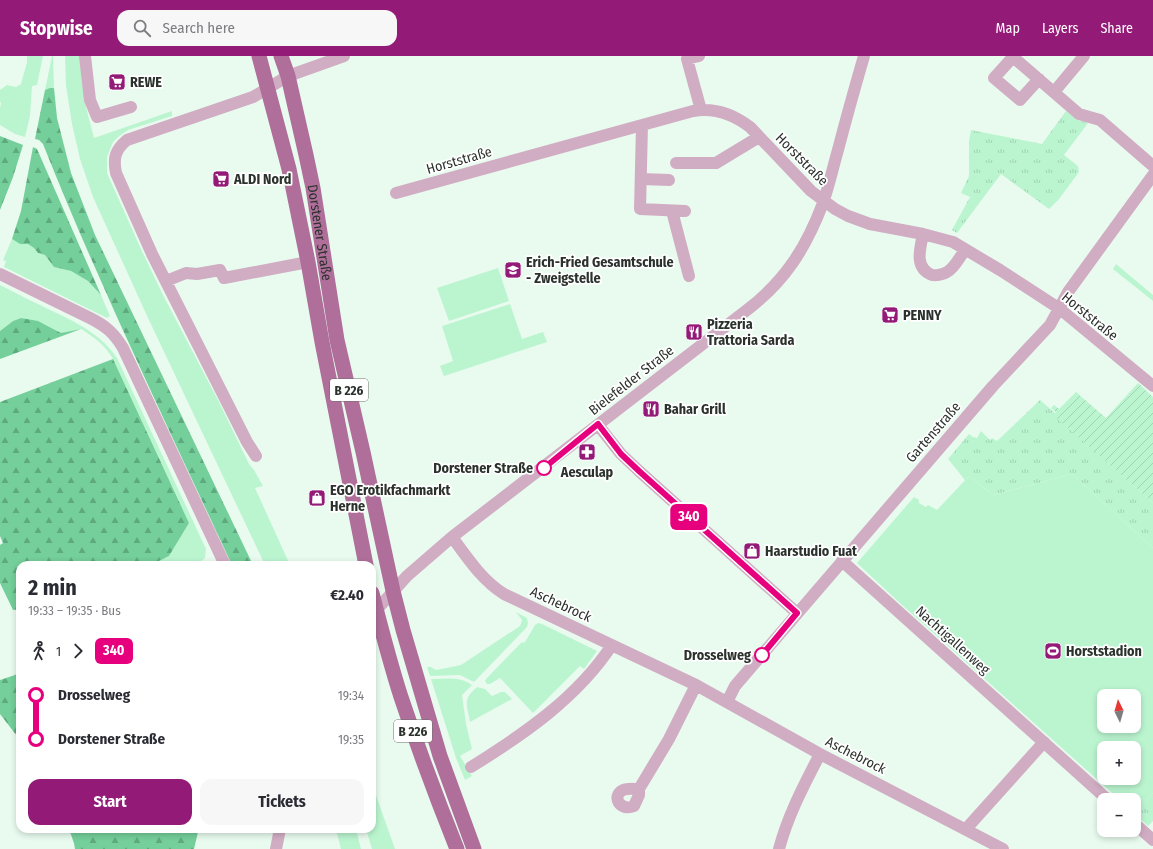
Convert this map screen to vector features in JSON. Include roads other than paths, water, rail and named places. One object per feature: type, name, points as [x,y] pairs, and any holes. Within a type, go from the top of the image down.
[{"type":"main road","name":"Dorstener Straße","points":[[259,56],[269,88],[289,169],[365,561]]},
{"type":"main road","name":"Dorstener Straße","points":[[281,56],[288,76],[313,188],[337,340],[393,591],[440,756],[474,849]]},
{"type":"main road","name":"B 226","points":[[376,618],[401,697],[457,849]]},
{"type":"street","points":[[85,56],[90,100],[97,117],[131,107]]},
{"type":"street","points":[[256,456],[247,442],[152,254],[116,173],[114,163],[120,145],[127,140],[241,102],[253,97],[288,76],[344,56]]},
{"type":"street","points":[[699,56],[687,59],[701,110]]},
{"type":"street","name":"Bielefelder Straße","points":[[376,610],[393,591],[452,537],[760,301],[776,285],[791,266],[802,248],[812,230],[824,201],[864,56]]},
{"type":"street","points":[[1039,79],[1020,100],[994,78],[1013,56],[1079,114],[1100,120],[1153,166]]},
{"type":"street","points":[[1054,92],[1084,56]]},
{"type":"street","name":"Horststraße","points":[[396,193],[701,110],[713,110],[731,114],[750,127],[811,191],[824,201],[848,216],[870,224],[944,239],[965,250],[1000,270],[1060,309],[1153,386]]},
{"type":"street","points":[[642,125],[640,209],[685,211]]},
{"type":"street","points":[[676,163],[716,163],[759,137]]},
{"type":"street","name":"Gartenstraße","points":[[727,702],[735,686],[797,613],[993,386],[1050,325],[1068,292],[1153,175]]},
{"type":"street","points":[[641,179],[669,180]]},
{"type":"street","points":[[672,211],[689,276]]},
{"type":"street","points":[[922,234],[919,254],[920,265],[927,273],[936,276],[948,272],[965,250]]},
{"type":"street","points":[[166,281],[186,273],[197,274],[220,270],[224,278],[308,262]]},
{"type":"street","points":[[0,274],[90,318],[103,325],[115,335],[123,348],[223,561]]},
{"type":"street","points":[[598,424],[621,454],[797,613]]},
{"type":"street","name":"Aschebrock","points":[[452,537],[473,566],[495,588],[504,594],[696,685],[820,754],[1003,849]]},
{"type":"street","name":"Nachtigallenweg","points":[[842,561],[1100,793]]},
{"type":"street","points":[[471,767],[530,728],[567,698],[586,679],[612,645]]},
{"type":"street","points":[[639,789],[669,739],[696,685]]},
{"type":"street","points":[[966,829],[1044,742]]},
{"type":"street","points":[[779,849],[782,834],[794,804],[820,754]]},
{"type":"street","points":[[1141,829],[1153,840]]},
{"type":"street","points":[[276,849],[279,833]]},
{"type":"place","name":"REWE","points":[[117,82]]},
{"type":"place","name":"ALDI Nord","points":[[221,179]]},
{"type":"place","name":"Erich-Fried Gesamtschule - Zweigstelle","points":[[513,270]]},
{"type":"place","name":"PENNY","points":[[890,315]]},
{"type":"place","name":"Pizzeria Trattoria Sarda","points":[[694,332]]},
{"type":"place","name":"Bahar Grill","points":[[651,409]]},
{"type":"place","name":"Aesculap","points":[[587,452]]},
{"type":"place","name":"Dorstener Straße","points":[[544,468]]},
{"type":"place","name":"EGO Erotikfachmarkt Herne","points":[[317,498]]},
{"type":"place","name":"Haarstudio Fuat","points":[[752,551]]},
{"type":"place","name":"Horststadion","points":[[1053,651]]},
{"type":"place","name":"Drosselweg","points":[[762,655]]}]
